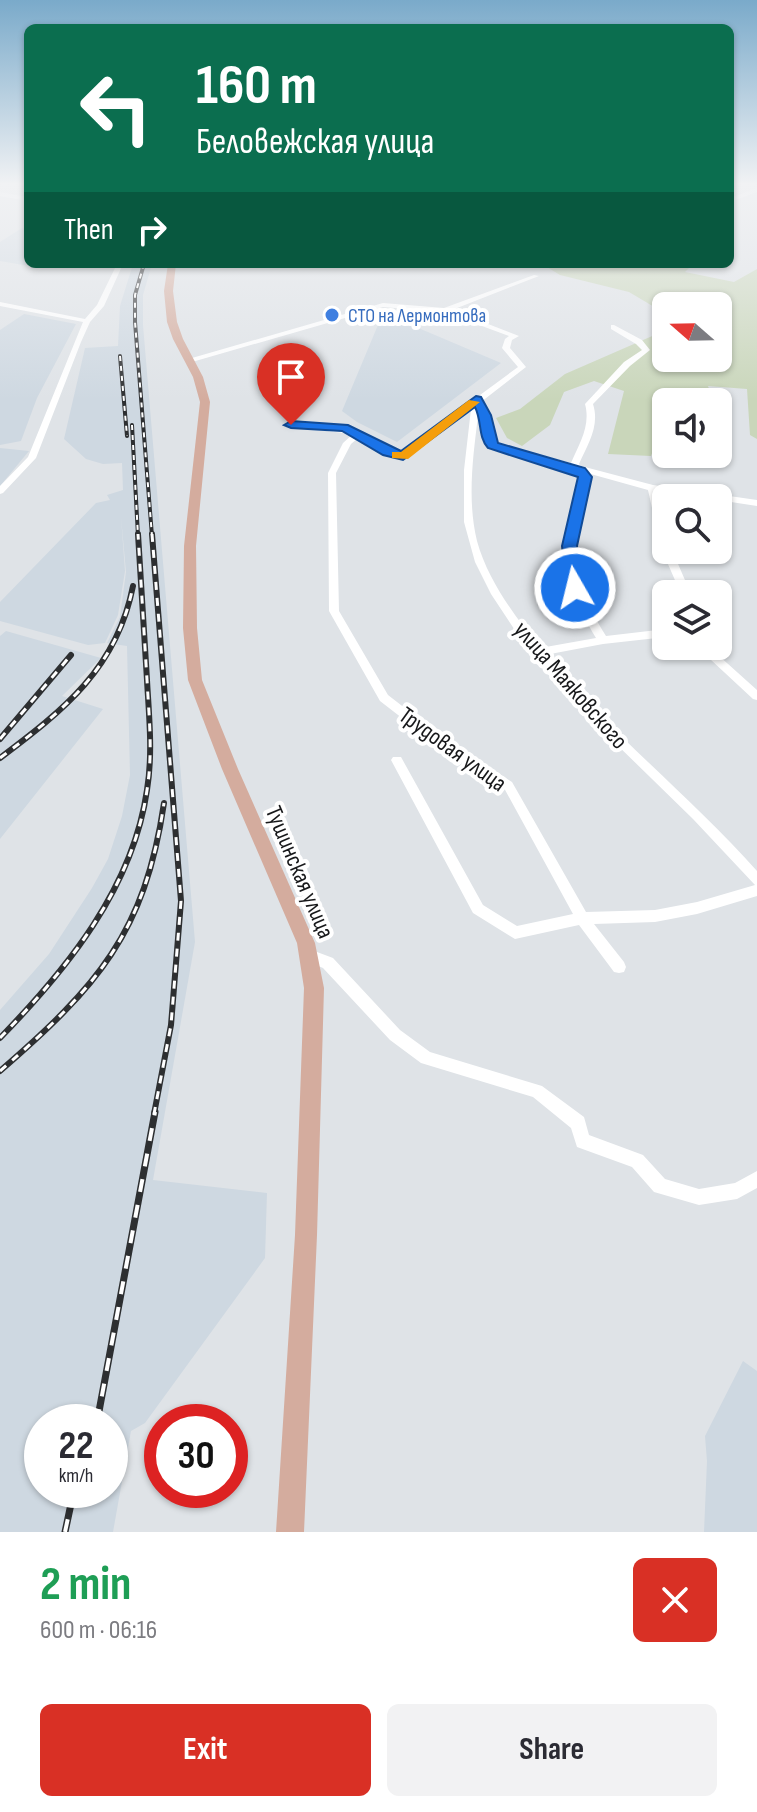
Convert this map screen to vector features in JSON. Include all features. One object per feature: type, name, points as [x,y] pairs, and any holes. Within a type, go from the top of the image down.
[{"type":"main road","points":[[171,268],[168,284],[174,323],[177,338],[189,360]]},
{"type":"main road","name":"Тушинская улица","points":[[189,360],[203,385],[205,402],[190,546],[190,628],[195,680],[309,955],[314,988],[306,1235],[290,1532]]},
{"type":"street","points":[[0,491],[32,458],[87,321],[100,306],[118,268]]},
{"type":"street","points":[[445,310],[536,276]]},
{"type":"street","points":[[0,304],[87,321]]},
{"type":"street","points":[[189,360],[383,305],[445,310],[515,336],[509,339],[506,348],[522,367],[403,456],[380,448],[359,433],[344,428],[291,425]]},
{"type":"street","points":[[603,640],[575,588],[571,534],[585,477],[575,464],[591,428],[593,413],[589,404],[627,364],[646,350],[639,342],[614,327]]},
{"type":"street","points":[[476,400],[485,415],[488,441],[493,445],[652,488]]},
{"type":"street","name":"улица Маяковского","points":[[476,400],[468,471],[468,506],[472,538],[486,579],[536,653],[612,735],[757,880]]},
{"type":"street","name":"Трудовая улица","points":[[359,433],[347,443],[332,473],[334,611],[384,698],[433,736],[508,785],[582,918],[619,967]]},
{"type":"street","points":[[732,499],[757,503]]},
{"type":"street","points":[[536,653],[652,635]]},
{"type":"street","points":[[717,660],[757,696]]},
{"type":"street","points":[[397,760],[478,909],[515,933],[582,918],[655,916],[697,908],[757,890]]},
{"type":"street","points":[[309,955],[328,963],[395,1035],[426,1058],[537,1091],[578,1123],[583,1141],[637,1161],[660,1186],[699,1197],[737,1191],[757,1179]]},
{"type":"shaded area","points":[[0,256],[24,256],[24,265],[0,261]]},
{"type":"shaded area","points":[[132,268],[151,268],[143,295],[143,325],[195,942],[153,1180],[267,1193],[265,1258],[159,1404],[144,1404],[144,1424],[131,1431],[128,1448],[128,1404],[24,1404],[24,1508],[117,1508],[113,1532],[0,1532],[0,1010],[49,954],[92,888],[108,859],[122,816],[130,775],[127,646],[107,643],[120,617],[126,572],[121,517],[125,571],[118,615],[105,643],[88,645],[0,621],[0,602],[96,503],[110,500],[107,495],[123,490],[122,463],[103,464],[86,459],[64,439],[85,348],[118,346],[120,306]]},
{"type":"shaded area","points":[[383,313],[501,363],[397,442],[342,411]]},
{"type":"shaded area","points":[[24,314],[76,324],[37,398],[21,441],[0,445],[0,330]]},
{"type":"shaded area","points":[[0,448],[29,451],[0,486]]},
{"type":"shaded area","points":[[6,631],[101,658],[62,696],[103,709],[0,839],[0,636]]},
{"type":"shaded area","points":[[743,1361],[757,1371],[757,1532],[704,1532],[705,1436]]},
{"type":"green space","points":[[549,268],[689,268],[685,272],[734,282],[757,269],[757,439],[750,435],[747,389],[708,386],[652,388],[651,456],[608,454],[624,391],[594,381],[564,392],[550,425],[522,446],[507,438],[496,418],[520,409],[565,374],[652,336],[652,372],[732,372],[732,292],[652,292],[652,306],[629,292],[560,275]]},
{"type":"railway","points":[[143,268],[135,295],[135,322],[152,536]]},
{"type":"railway","points":[[120,356],[127,436]]},
{"type":"railway","points":[[132,425],[138,536]]},
{"type":"railway","points":[[0,1038],[49,984],[93,925],[128,860],[139,826],[147,790],[150,749],[138,534]]},
{"type":"railway","points":[[152,534],[181,901],[171,1025],[154,1114]]},
{"type":"railway","points":[[0,758],[66,704],[101,664],[125,615],[133,586]]},
{"type":"railway","points":[[0,739],[71,655]]},
{"type":"railway","points":[[0,1071],[64,1012],[90,984],[111,954],[144,888],[164,803]]},
{"type":"railway","points":[[100,1404],[155,1112]]},
{"type":"railway","points":[[65,1532],[70,1508]]},
{"type":"slow traffic","points":[[397,455],[403,456],[474,402]]},
{"type":"place","name":"СТО на Лермонтова","points":[[332,315]]},
{"type":"route","points":[[291,425],[352,430],[387,452],[403,456],[476,400],[485,415],[488,441],[493,445],[580,471],[585,477],[569,546],[575,588]]}]
